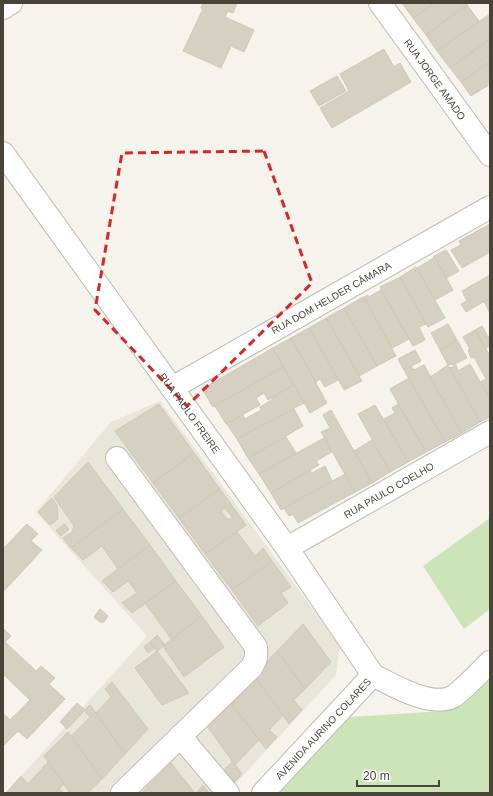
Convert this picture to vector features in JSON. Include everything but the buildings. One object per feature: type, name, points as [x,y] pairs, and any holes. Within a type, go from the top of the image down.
[{"type":"street","points":[[3,8],[11,3]]},
{"type":"street","name":"RUA JORGE AMADO","points":[[380,3],[490,155]]},
{"type":"street","name":"RUA PAULO FREIRE","points":[[3,153],[287,548],[373,675]]},
{"type":"street","name":"RUA DOM HELDER CÂMARA","points":[[172,388],[490,207]]},
{"type":"street","name":"RUA PAULO COELHO","points":[[287,548],[490,432]]},
{"type":"street","points":[[118,458],[256,647],[256,658],[252,667],[122,793]]},
{"type":"street","name":"AVENIDA AURINO COLARES","points":[[263,793],[373,675],[417,696],[434,700],[444,699],[453,696],[490,662]]},
{"type":"street","points":[[180,736],[228,793]]},
{"type":"highlighted area","points":[[264,151],[312,283],[187,406],[95,310],[122,153]]},
{"type":"shaded area","points":[[160,401],[340,646],[336,675],[227,793],[6,793],[147,636],[36,512],[111,422]]},
{"type":"green space","points":[[490,518],[490,609],[464,629],[423,566]]},
{"type":"green space","points":[[490,669],[490,793],[277,793],[350,717],[444,711]]}]
